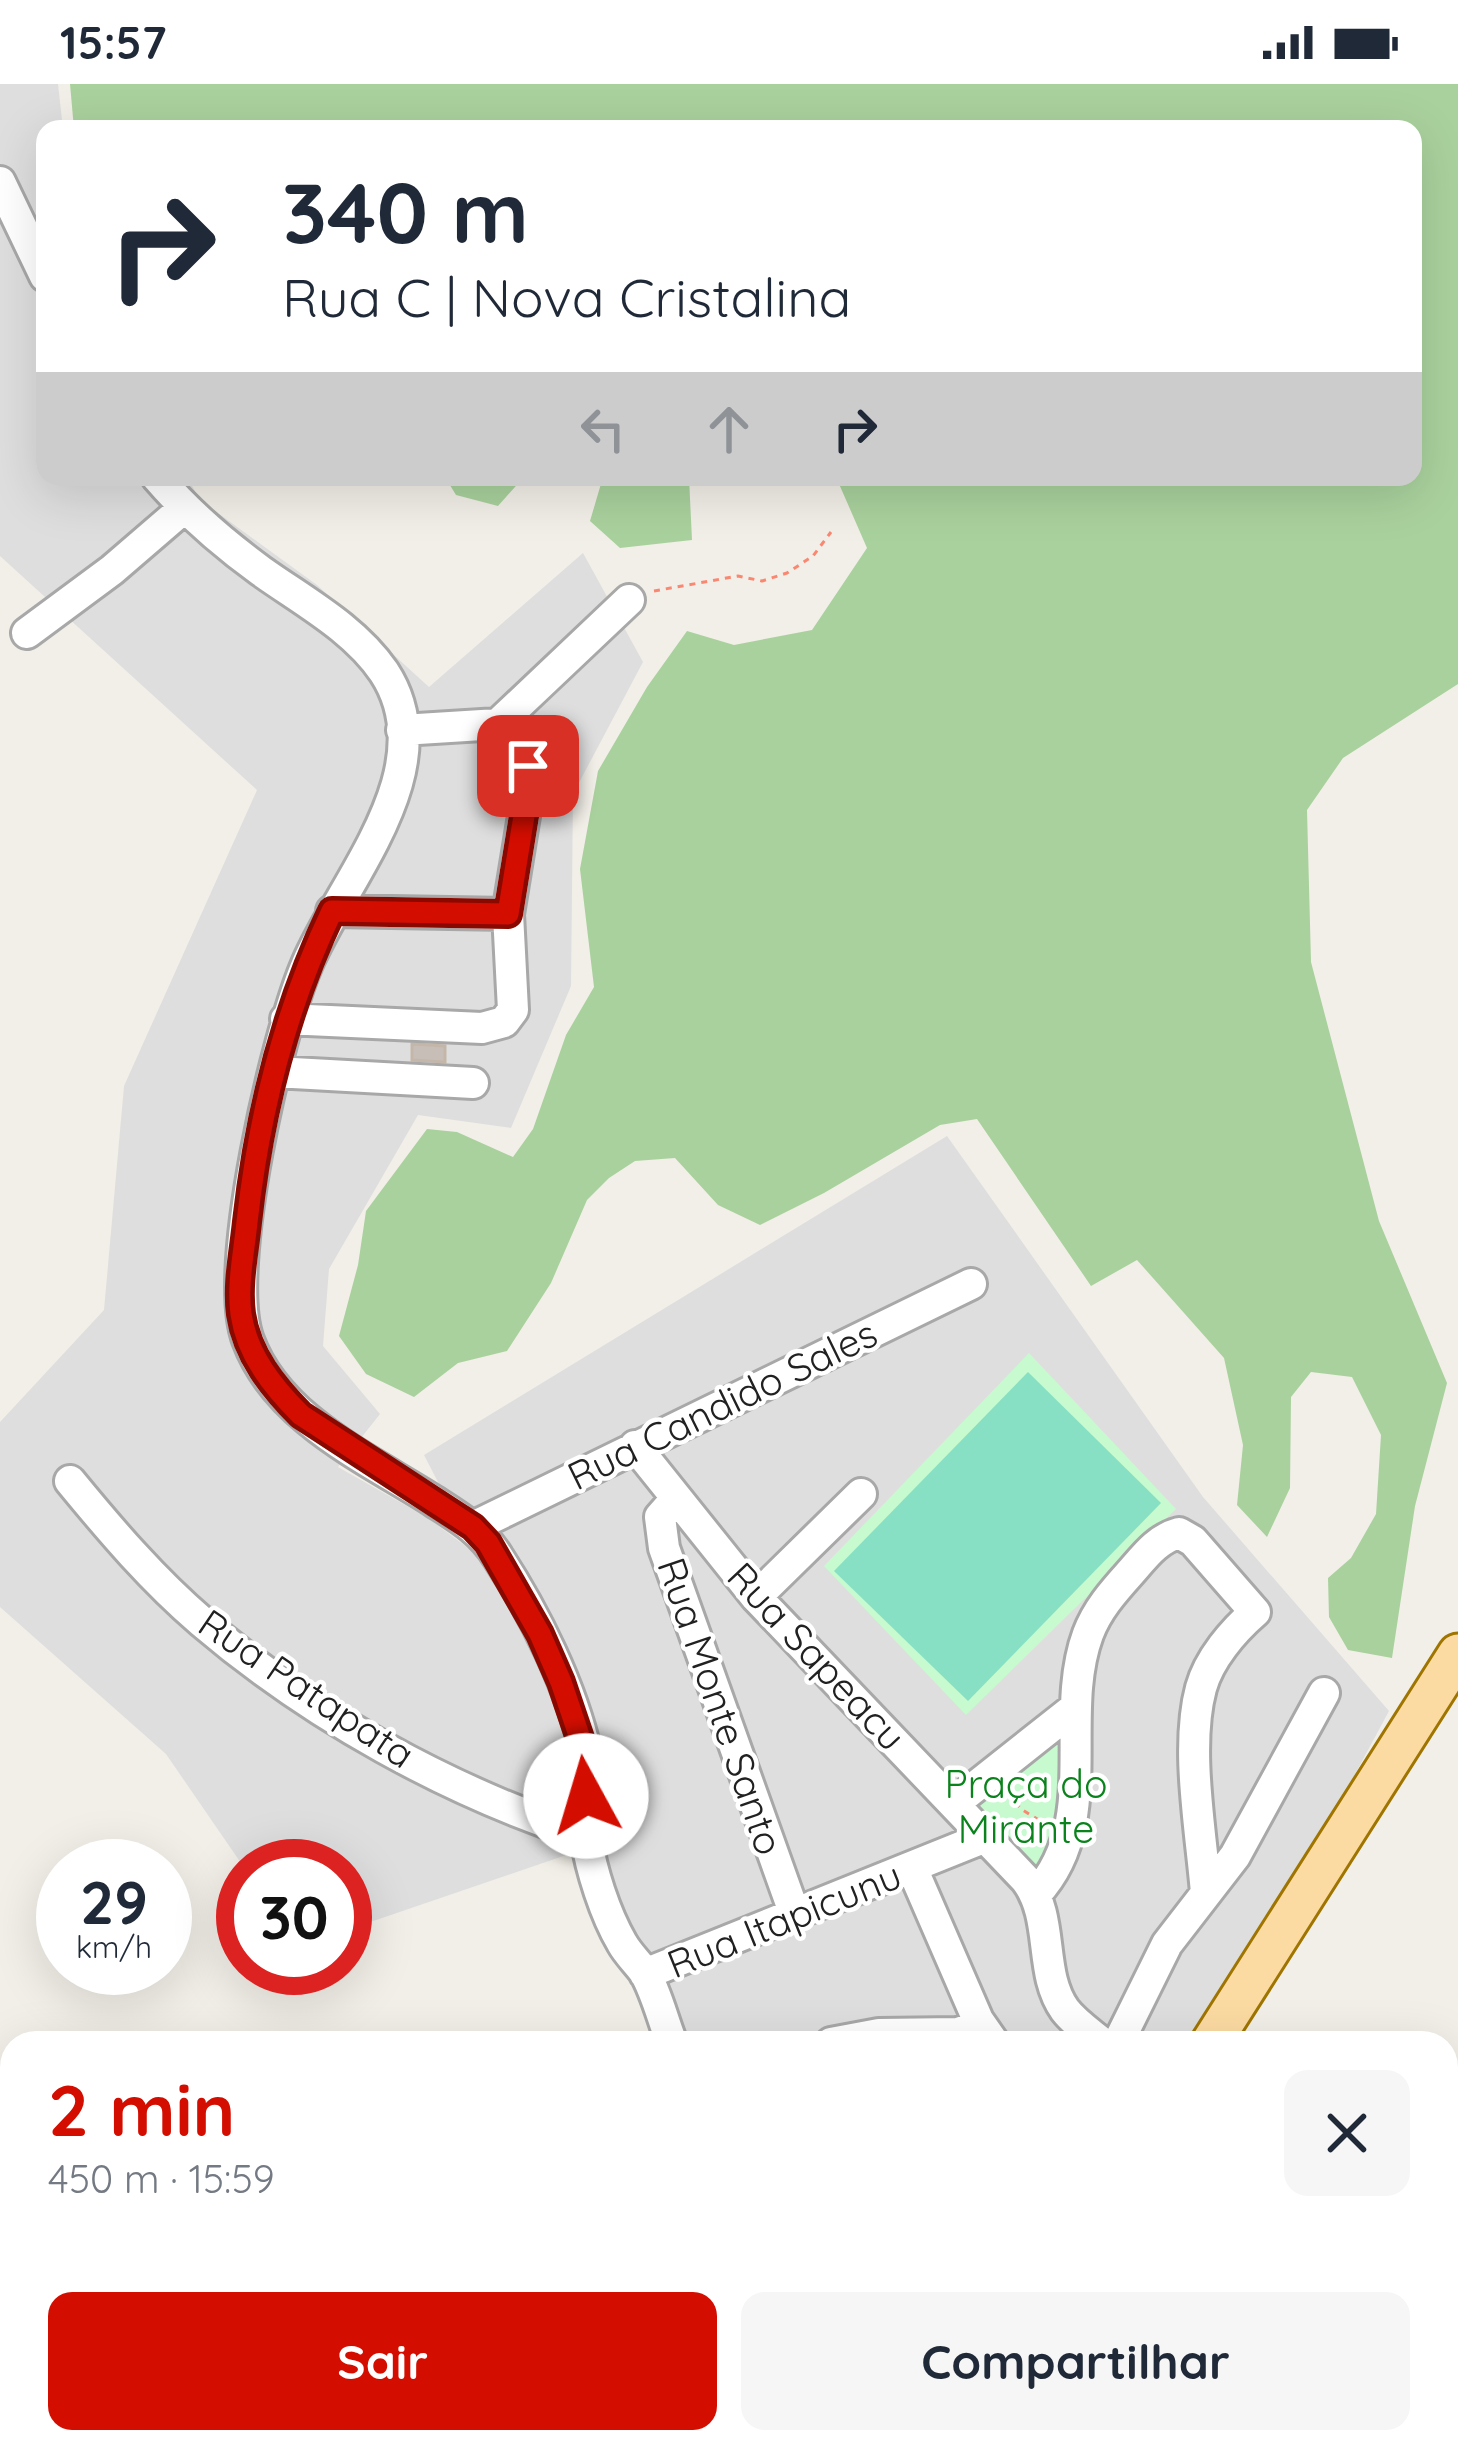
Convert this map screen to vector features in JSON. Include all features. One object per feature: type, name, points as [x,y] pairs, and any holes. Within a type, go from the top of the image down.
[{"type":"main road","points":[[1219,2031],[1458,1654]]},
{"type":"street","points":[[0,182],[36,257]]},
{"type":"street","points":[[165,486],[184,508],[256,567],[358,643],[386,675],[402,730],[402,762],[381,828],[332,911],[286,1019],[251,1186],[242,1262],[241,1316],[248,1341],[274,1388],[301,1415],[473,1527],[499,1558],[561,1682],[586,1756],[585,1836],[614,1926],[645,1974],[667,2031]]},
{"type":"street","points":[[27,633],[112,571],[184,508]]},
{"type":"street","points":[[402,730],[498,724],[629,600]]},
{"type":"street","points":[[286,1019],[482,1028],[504,1022],[513,1010],[508,914],[530,779],[520,752],[498,724]]},
{"type":"street","points":[[332,911],[508,914]]},
{"type":"street","points":[[275,1072],[472,1083]]},
{"type":"street","name":"Rua Candido Sales","points":[[473,1527],[971,1284]]},
{"type":"street","name":"Rua Sapeacu","points":[[634,1446],[757,1597],[990,1838],[1036,1894],[1059,1997],[1085,2031]]},
{"type":"street","name":"Rua Patapata","points":[[70,1481],[154,1576],[257,1665],[438,1775],[535,1820],[585,1836]]},
{"type":"street","points":[[757,1597],[861,1494]]},
{"type":"street","name":"Rua Monte Santo","points":[[675,1500],[660,1517],[664,1548],[795,1915]]},
{"type":"street","points":[[1036,1894],[1057,1868],[1074,1803],[1082,1654],[1096,1616],[1152,1548],[1172,1534],[1184,1533],[1255,1612],[1231,1636],[1202,1686],[1195,1739],[1206,1893]]},
{"type":"street","points":[[1111,2031],[1132,2020],[1148,1975],[1235,1856],[1324,1693]]},
{"type":"street","points":[[956,1802],[1076,1707]]},
{"type":"street","name":"Rua Itapicunu","points":[[645,1974],[990,1838]]},
{"type":"street","points":[[912,1868],[986,2031]]},
{"type":"path","points":[[629,600],[643,593],[738,576],[762,581],[787,574],[813,556],[832,532]]},
{"type":"path","points":[[1022,1769],[1039,1798],[1074,1803]]},
{"type":"path","points":[[1007,1783],[1013,1802],[1042,1822]]},
{"type":"path","points":[[990,1838],[1042,1822],[1074,1803]]},
{"type":"shaded area","points":[[0,84],[58,84],[62,120],[36,120],[36,486],[192,486],[200,500],[317,585],[429,687],[583,553],[643,662],[573,794],[571,986],[511,1128],[418,1115],[329,1269],[323,1346],[380,1414],[338,1467],[428,1518],[476,1554],[520,1622],[548,1680],[573,1750],[572,1853],[372,1921],[372,1839],[224,1839],[166,1754],[0,1607],[0,1422],[104,1310],[124,1086],[257,790],[0,556]]},
{"type":"shaded area","points":[[947,1136],[1203,1497],[1389,1711],[1311,1856],[1197,2031],[658,2031],[642,1997],[598,1837],[551,1624],[513,1550],[440,1486],[424,1455]]},
{"type":"green space","points":[[70,84],[1458,84],[1458,684],[1343,758],[1307,810],[1311,962],[1379,1221],[1447,1383],[1415,1506],[1392,1658],[1348,1650],[1329,1617],[1328,1578],[1351,1558],[1376,1514],[1381,1435],[1352,1377],[1311,1372],[1291,1397],[1290,1488],[1267,1537],[1237,1505],[1243,1445],[1224,1358],[1137,1260],[1091,1286],[977,1119],[940,1125],[760,1225],[718,1205],[675,1158],[635,1161],[587,1200],[551,1283],[507,1351],[458,1363],[414,1397],[366,1374],[339,1336],[366,1211],[427,1129],[457,1132],[513,1157],[533,1129],[566,1035],[594,987],[580,869],[598,771],[647,687],[687,631],[734,645],[812,630],[867,548],[840,486],[1422,486],[1422,120],[73,120]]},
{"type":"green space","points":[[450,486],[516,486],[498,506],[456,495]]},
{"type":"green space","points":[[600,486],[689,486],[692,540],[620,548],[590,521]]},
{"type":"green space","points":[[1029,1353],[1176,1509],[966,1715],[824,1566]]},
{"type":"green space","points":[[1028,1372],[1161,1503],[968,1701],[834,1571]]},
{"type":"green space","name":"Praça do Mirante","points":[[1073,1715],[1071,1802],[1043,1881],[961,1802]]},
{"type":"building","points":[[412,1044],[445,1046],[445,1062],[412,1060]]},
{"type":"route","points":[[528,766],[530,779],[508,914],[332,911],[286,1019],[251,1186],[241,1316],[262,1369],[301,1415],[473,1527],[499,1558],[561,1682],[586,1756],[586,1796]]}]
